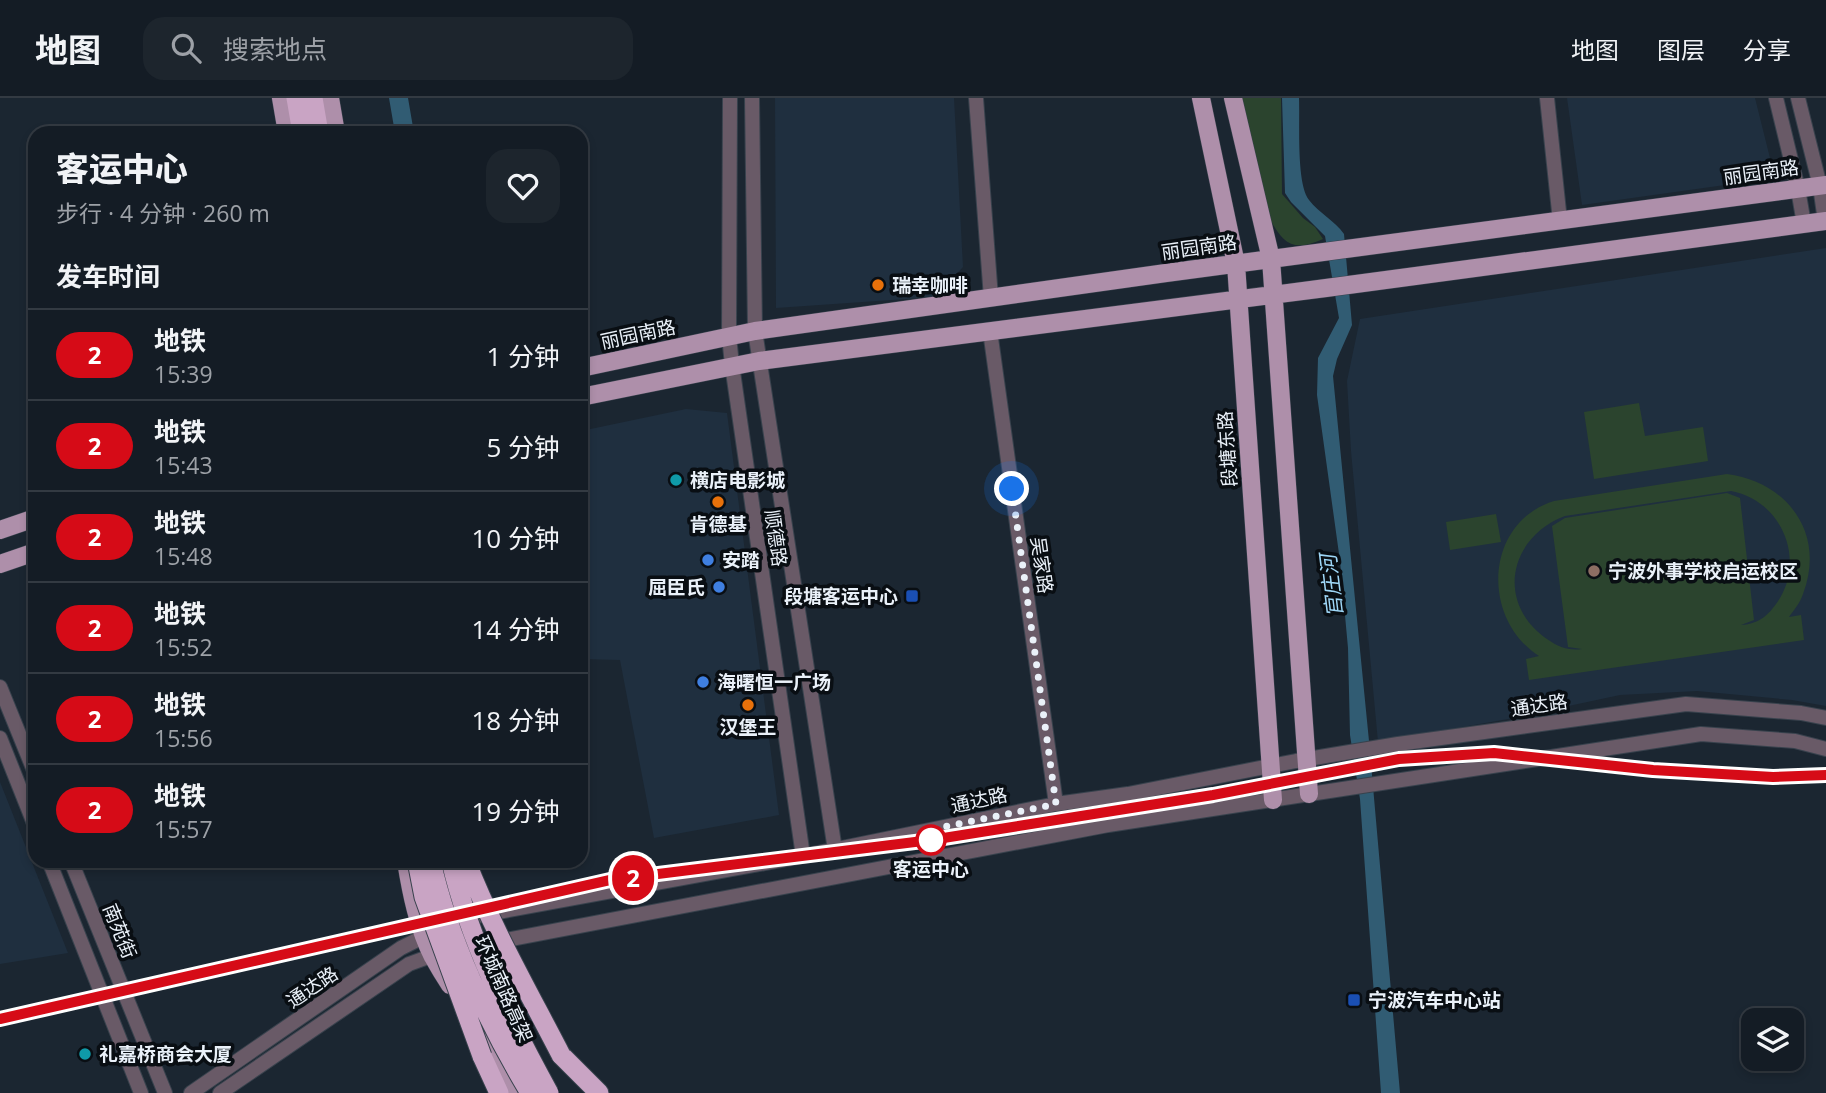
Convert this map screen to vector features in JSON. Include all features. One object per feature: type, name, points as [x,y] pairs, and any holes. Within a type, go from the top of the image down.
[{"type":"highway","points":[[296,98],[301,126]]},
{"type":"highway","points":[[313,98],[317,126]]},
{"type":"highway","points":[[418,868],[424,897],[482,1056],[499,1093]]},
{"type":"highway","name":"环城南路高架","points":[[433,868],[468,973],[530,1093]]},
{"type":"highway","name":"环城南路高架","points":[[455,868],[457,888],[487,967],[549,1093]]},
{"type":"highway","points":[[470,868],[512,962],[561,1055],[587,1093]]},
{"type":"highway","points":[[561,1055],[599,1093]]},
{"type":"main road","points":[[281,98],[286,126]]},
{"type":"main road","points":[[330,98],[335,126]]},
{"type":"main road","name":"段塘东路","points":[[1201,98],[1236,264],[1273,800]]},
{"type":"main road","points":[[1233,98],[1271,259],[1312,794]]},
{"type":"main road","name":"丽园南路","points":[[588,366],[755,331],[1823,185]]},
{"type":"main road","points":[[588,396],[759,360],[1826,221]]},
{"type":"main road","points":[[0,530],[28,520]]},
{"type":"main road","points":[[0,564],[28,554]]},
{"type":"main road","points":[[407,868],[411,895],[432,954],[515,1093]]},
{"type":"main road","points":[[457,868],[486,943],[536,1055],[559,1093]]},
{"type":"street","name":"顺德路","points":[[730,98],[729,336],[803,856]]},
{"type":"street","name":"顺德路","points":[[752,98],[755,331],[835,850]]},
{"type":"street","points":[[976,98],[990,298]]},
{"type":"street","points":[[1547,98],[1560,220]]},
{"type":"street","points":[[1776,98],[1804,224]]},
{"type":"street","points":[[1798,98],[1823,185],[1826,221]]},
{"type":"street","name":"吴家路","points":[[990,331],[1056,804]]},
{"type":"street","points":[[0,687],[28,756]]},
{"type":"street","name":"通达路","points":[[191,1093],[401,948],[425,935],[476,916],[835,850],[1056,804],[1398,744],[1686,704],[1801,713],[1826,718]]},
{"type":"street","name":"通达路","points":[[220,1093],[409,964],[432,954],[1108,825],[1701,734],[1795,741],[1826,750]]},
{"type":"street","points":[[0,738],[28,808]]},
{"type":"street","name":"南苑街","points":[[52,868],[141,1093]]},
{"type":"street","name":"南苑街","points":[[74,868],[165,1093]]},
{"type":"shaded area","points":[[389,98],[408,98],[413,126],[394,126]]},
{"type":"shaded area","points":[[775,98],[954,98],[963,267],[935,297],[776,308]]},
{"type":"shaded area","points":[[1282,98],[1299,98],[1300,167],[1305,192],[1313,205],[1344,234],[1352,325],[1337,359],[1333,376],[1400,1093],[1381,1093],[1360,799],[1350,735],[1348,648],[1340,561],[1317,395],[1318,358],[1339,318],[1325,236],[1285,193]]},
{"type":"shaded area","points":[[1567,98],[1755,98],[1775,178],[1582,205]]},
{"type":"shaded area","name":"宁波外事学校启运校区","points":[[1826,248],[1826,706],[1697,691],[1620,695],[1508,719],[1378,742],[1347,381],[1360,319]]},
{"type":"shaded area","name":"海曙恒一广场","points":[[686,409],[727,413],[779,815],[654,838],[620,660],[588,659],[588,430]]},
{"type":"shaded area","points":[[0,782],[28,852],[28,868],[34,868],[68,953],[0,964]]},
{"type":"green space","points":[[1240,98],[1281,98],[1282,194],[1303,218],[1315,227],[1323,239],[1297,245],[1285,240],[1274,227],[1269,217]]},
{"type":"green space","points":[[1639,403],[1645,436],[1703,427],[1708,461],[1594,479],[1584,412]]},
{"type":"green space","points":[[1727,474],[1749,479],[1768,488],[1796,514],[1805,532],[1809,572],[1802,597],[1789,617],[1801,615],[1804,640],[1529,680],[1526,659],[1539,656],[1520,640],[1507,619],[1500,596],[1498,573],[1503,550],[1514,529],[1531,512],[1554,501]],"holes":[[[1731,491],[1748,496],[1775,518],[1783,532],[1790,565],[1780,598],[1759,620],[1741,625],[1754,620],[1740,498],[1727,493],[1565,518],[1552,526],[1568,647],[1582,649],[1568,649],[1551,642],[1531,624],[1520,608],[1515,590],[1521,555],[1531,539],[1546,526],[1565,516]]]},
{"type":"green space","points":[[1496,514],[1501,542],[1450,550],[1446,522]]},
{"type":"metro line","name":"2","points":[[0,1019],[610,880],[931,840],[1213,795],[1399,759],[1494,753],[1653,770],[1773,777],[1826,775]]},
{"type":"place","name":"瑞幸咖啡","points":[[878,285]]},
{"type":"place","name":"横店电影城","points":[[676,480]]},
{"type":"place","name":"肯德基","points":[[718,502]]},
{"type":"place","name":"安踏","points":[[708,560]]},
{"type":"place","name":"宁波外事学校启运校区","points":[[1594,571]]},
{"type":"place","name":"屈臣氏","points":[[719,587]]},
{"type":"place","name":"段塘客运中心","points":[[912,596]]},
{"type":"place","name":"海曙恒一广场","points":[[703,682]]},
{"type":"place","name":"汉堡王","points":[[748,705]]},
{"type":"place","name":"客运中心","points":[[931,840]]},
{"type":"place","name":"宁波汽车中心站","points":[[1354,1000]]},
{"type":"place","name":"礼嘉桥商会大厦","points":[[85,1054]]},
{"type":"route","points":[[931,840],[933,829],[1056,804],[1012,489]]},
{"type":"water label","name":"官庄河","points":[[1331,586]]}]
